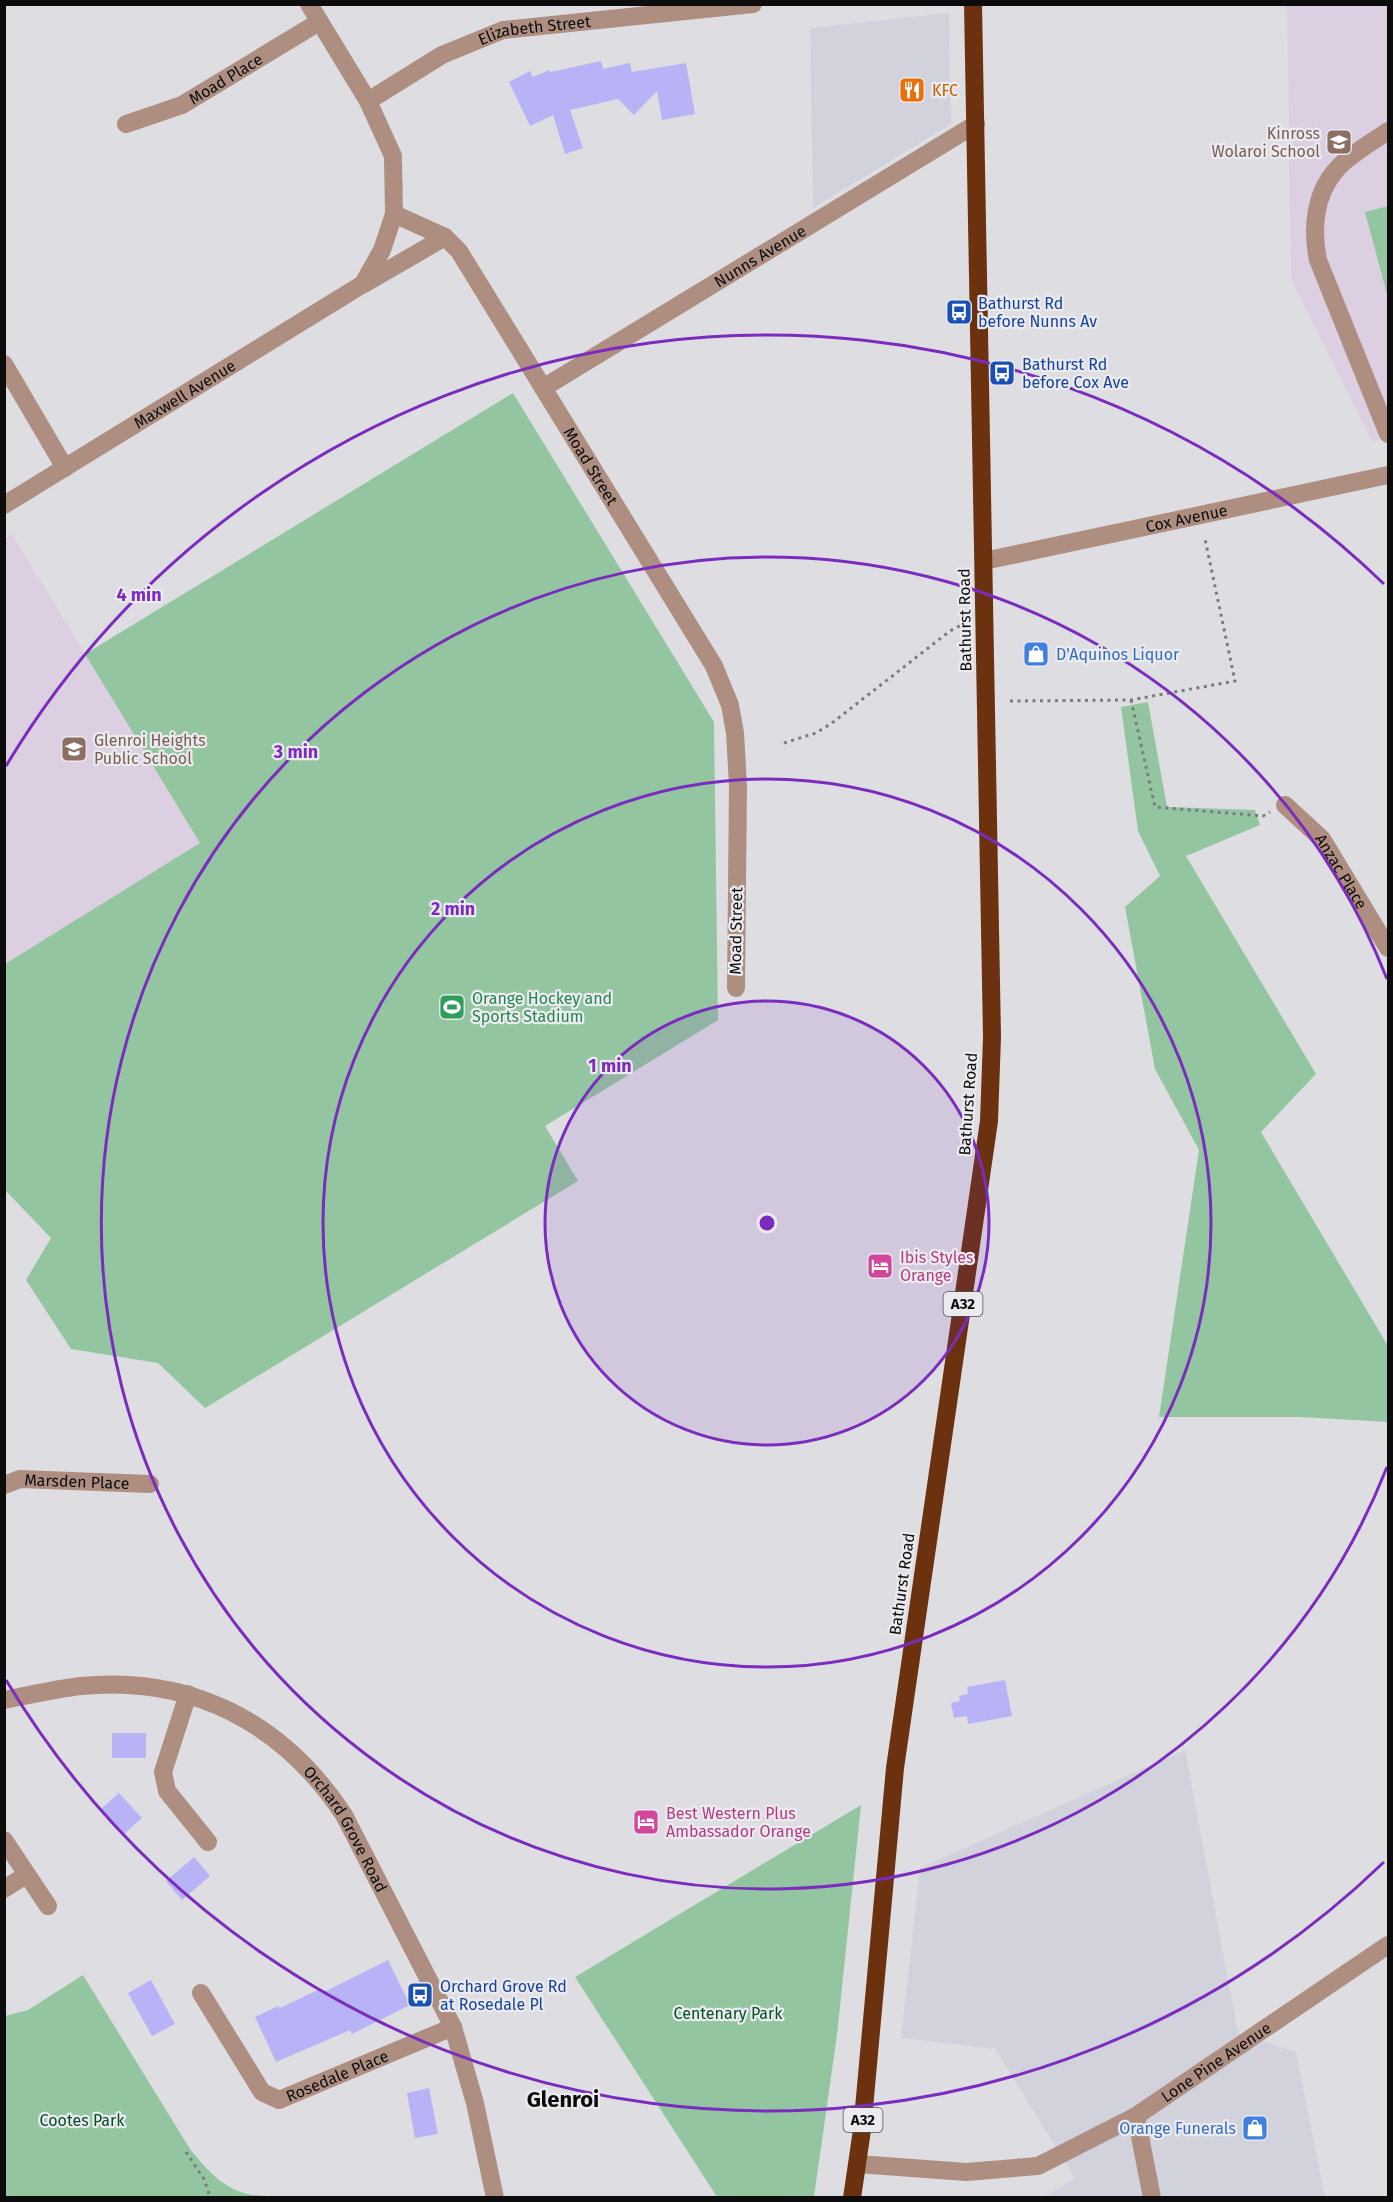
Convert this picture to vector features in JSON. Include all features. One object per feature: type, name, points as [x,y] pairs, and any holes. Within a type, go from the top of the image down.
[{"type":"highway","name":"Bathurst Road","points":[[852,2198],[858,2164],[895,1768],[989,1121],[992,1037],[974,4]]},
{"type":"street","points":[[309,4],[368,101],[393,156],[394,214]]},
{"type":"street","name":"Elizabeth Street","points":[[368,101],[442,55],[503,30],[635,11],[753,4]]},
{"type":"street","name":"Moad Place","points":[[126,124],[182,105],[319,22]]},
{"type":"street","name":"Nunns Avenue","points":[[543,388],[976,124]]},
{"type":"street","points":[[1389,131],[1348,159],[1335,171],[1320,200],[1314,238],[1318,260],[1389,435]]},
{"type":"street","name":"Moad Street","points":[[394,214],[445,237],[459,251],[714,666],[730,705],[735,733],[738,785],[736,988]]},
{"type":"street","name":"Maxwell Avenue","points":[[363,284],[382,250],[394,214]]},
{"type":"street","name":"Maxwell Avenue","points":[[4,505],[363,284],[445,237]]},
{"type":"street","points":[[4,364],[65,468]]},
{"type":"street","name":"Cox Avenue","points":[[984,561],[1389,475]]},
{"type":"street","name":"Anzac Place","points":[[1285,805],[1313,829],[1330,850],[1389,948]]},
{"type":"street","name":"Marsden Place","points":[[4,1485],[20,1479],[150,1484]]},
{"type":"street","name":"Orchard Grove Road","points":[[4,1700],[81,1686],[115,1684],[150,1686],[188,1694],[253,1723],[306,1766],[327,1790],[360,1845],[453,2027],[476,2103],[495,2198]]},
{"type":"street","points":[[188,1694],[164,1772],[166,1791],[208,1842]]},
{"type":"street","points":[[4,1840],[48,1906]]},
{"type":"street","points":[[4,1889],[26,1875]]},
{"type":"street","name":"Lone Pine Avenue","points":[[858,2164],[966,2172],[1038,2166],[1136,2116],[1388,1948]]},
{"type":"street","name":"Rosedale Place","points":[[201,1993],[262,2092],[279,2100],[453,2027]]},
{"type":"street","points":[[1136,2116],[1152,2198]]},
{"type":"path","points":[[1010,701],[1131,700],[1235,681],[1205,539]]},
{"type":"path","points":[[784,743],[816,733],[832,723],[961,623],[985,620]]},
{"type":"path","points":[[1131,700],[1155,807],[1263,816],[1285,805]]},
{"type":"path","points":[[186,2152],[204,2179],[209,2194],[205,2198]]},
{"type":"shaded area","name":"Kinross Wolaroi School","points":[[1287,5],[1388,5],[1388,438],[1372,441],[1291,279]]},
{"type":"shaded area","points":[[949,13],[951,124],[813,208],[810,28]]},
{"type":"shaded area","name":"Glenroi Heights Public School","points":[[12,534],[201,844],[5,964],[4,539]]},
{"type":"shaded area","points":[[1185,1750],[1238,2033],[1296,2052],[1325,2197],[1044,2197],[1075,2178],[995,2049],[901,2038],[920,1868]]},
{"type":"green space","points":[[1388,206],[1388,298],[1365,212]]},
{"type":"green space","points":[[513,393],[714,722],[718,1020],[545,1126],[578,1181],[205,1408],[158,1363],[71,1349],[26,1280],[51,1238],[5,1190],[5,964],[200,843],[85,654]]},
{"type":"green space","points":[[1148,702],[1167,807],[1255,810],[1260,825],[1186,856],[1316,1074],[1261,1132],[1388,1346],[1388,1422],[1301,1417],[1159,1417],[1199,1150],[1155,1069],[1125,907],[1160,876],[1138,831],[1121,707]]},
{"type":"green space","name":"Centenary Park","points":[[861,1805],[837,2035],[814,2197],[717,2197],[575,1977]]},
{"type":"green space","name":"Cootes Park","points":[[83,1975],[190,2149],[203,2164],[225,2184],[243,2193],[281,2197],[5,2197],[5,2016],[28,2010]]},
{"type":"building","points":[[601,61],[603,69],[630,63],[632,72],[686,63],[695,114],[662,120],[657,91],[634,115],[618,99],[570,110],[583,148],[565,154],[553,115],[530,126],[509,82],[530,71],[533,77],[549,70],[551,72]]},
{"type":"building","points":[[1005,1680],[1012,1716],[968,1724],[967,1716],[954,1718],[951,1703],[960,1701],[959,1696],[968,1694],[967,1687]]},
{"type":"building","points":[[112,1733],[146,1733],[146,1758],[112,1758]]},
{"type":"building","points":[[119,1793],[142,1818],[124,1834],[101,1809]]},
{"type":"building","points":[[194,1857],[210,1876],[182,1900],[166,1881]]},
{"type":"building","points":[[388,1960],[410,2005],[352,2034],[350,2030],[276,2062],[255,2017],[320,1989],[322,1993]]},
{"type":"building","points":[[151,1980],[175,2024],[152,2036],[128,1993]]},
{"type":"building","points":[[429,2088],[438,2134],[415,2138],[407,2093]]},
{"type":"place","name":"KFC","points":[[912,90]]},
{"type":"place","name":"Kinross Wolaroi School","points":[[1339,142]]},
{"type":"place","name":"Bathurst Rd before Nunns Av","points":[[959,312]]},
{"type":"place","name":"Bathurst Rd before Cox Ave","points":[[1002,373]]},
{"type":"place","name":"D'Aquinos Liquor","points":[[1036,654]]},
{"type":"place","name":"Glenroi Heights Public School","points":[[74,749]]},
{"type":"place","name":"Orange Hockey and Sports Stadium","points":[[452,1007]]},
{"type":"place","name":"Ibis Styles Orange","points":[[880,1266]]},
{"type":"place","name":"Best Western Plus Ambassador Orange","points":[[646,1822]]},
{"type":"place","name":"Orchard Grove Rd at Rosedale Pl","points":[[420,1995]]},
{"type":"place","name":"Orange Funerals","points":[[1255,2128]]},
{"type":"district","name":"Glenroi","points":[[563,2099]]}]
